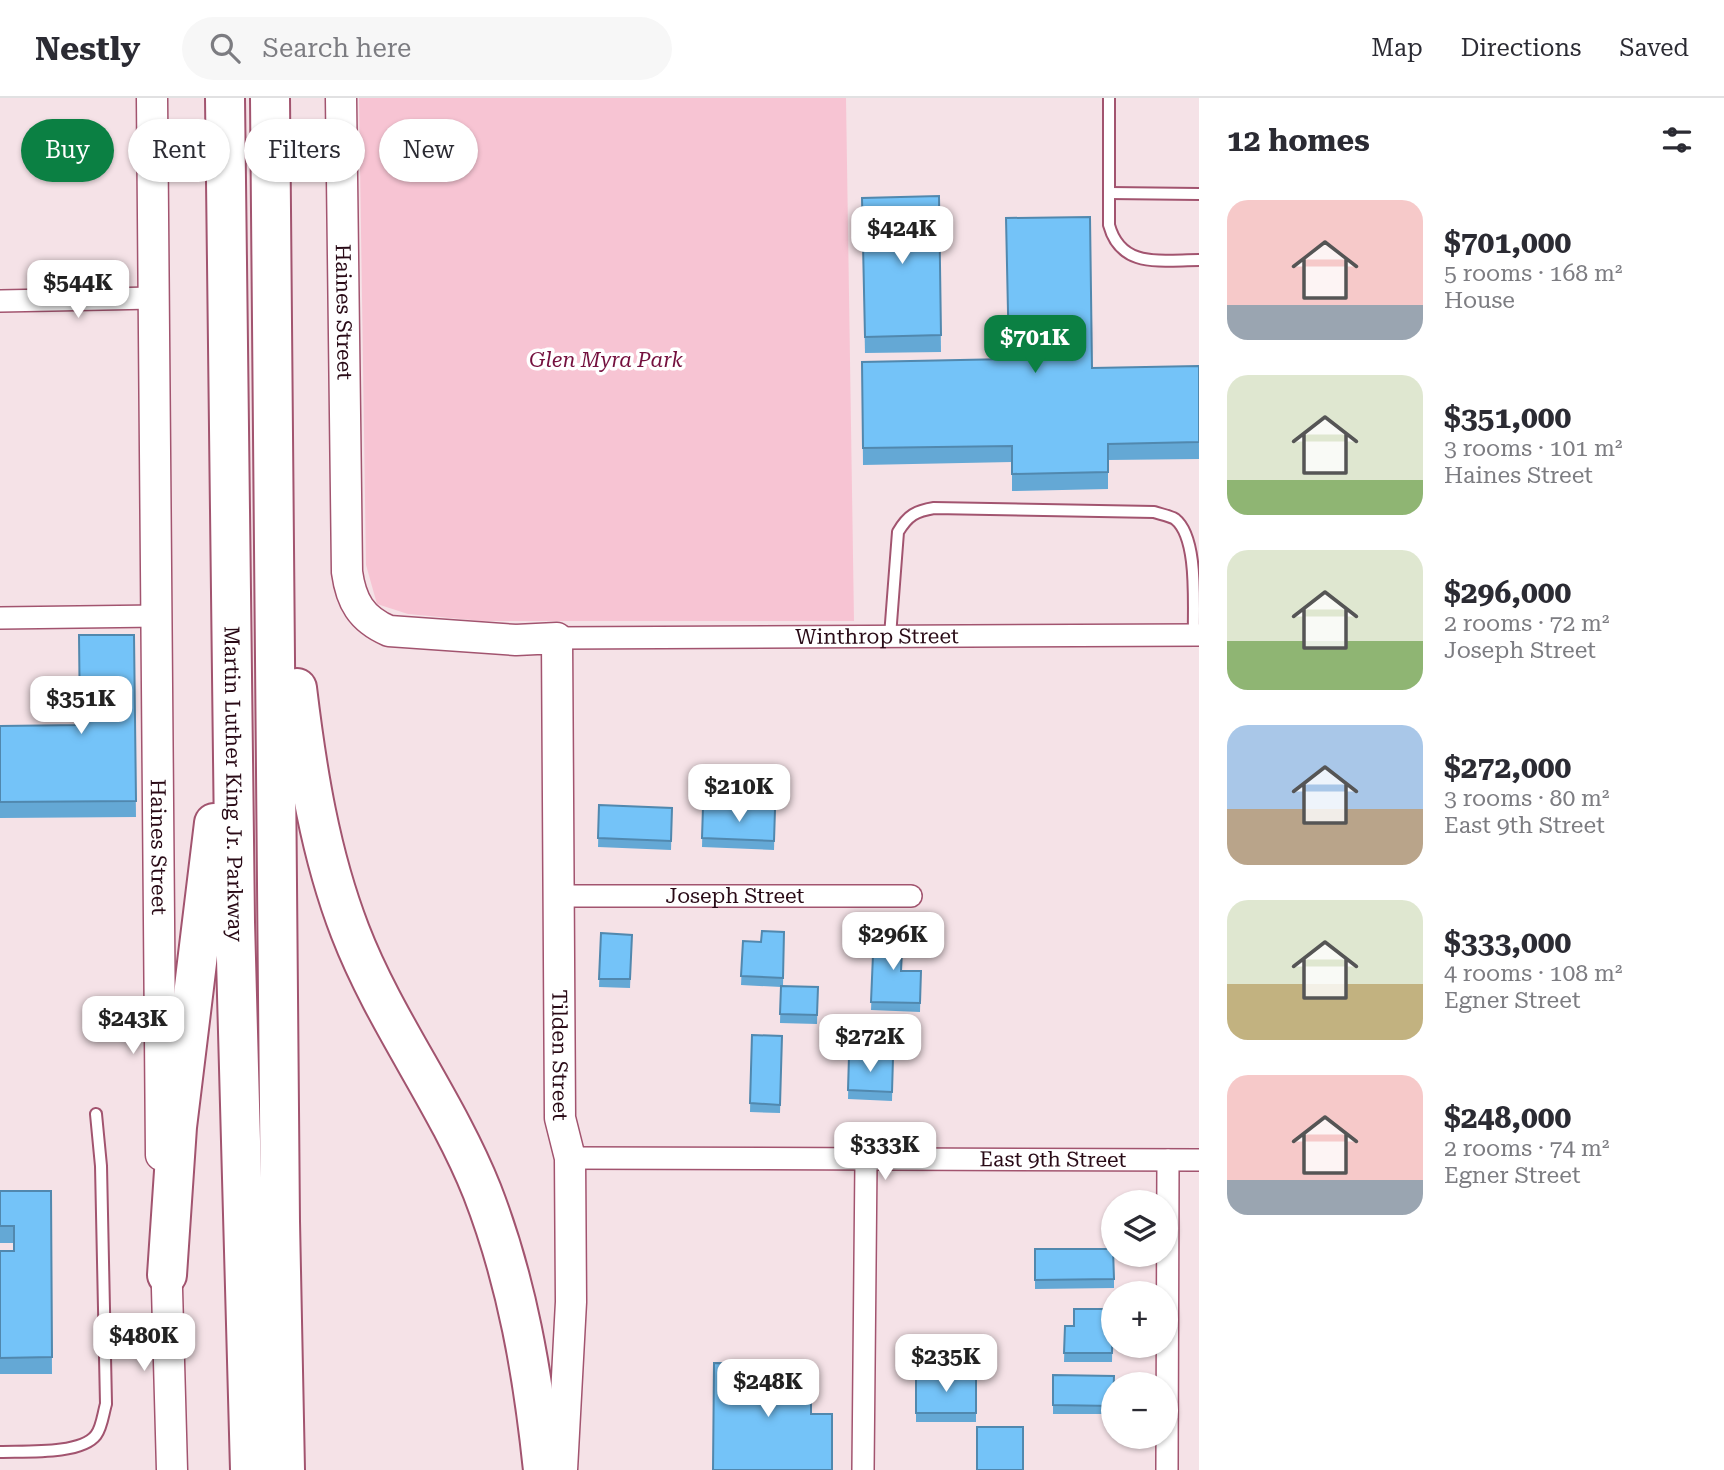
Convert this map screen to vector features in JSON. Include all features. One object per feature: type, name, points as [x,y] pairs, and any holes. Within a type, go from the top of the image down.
[{"type":"highway","name":"Martin Luther King Jr. Parkway","points":[[225,98],[232,685],[250,1470]]},
{"type":"highway","name":"Martin Luther King Jr. Parkway","points":[[271,98],[285,1470]]},
{"type":"highway","points":[[274,491],[305,752],[323,842],[351,932],[481,1191],[516,1300],[527,1349],[543,1470]]},
{"type":"highway","points":[[167,1275],[177,1127],[232,685]]},
{"type":"street","name":"Haines Street","points":[[152,98],[158,616],[159,1116],[167,1275],[172,1470]]},
{"type":"street","name":"Haines Street","points":[[341,98],[347,572],[350,594],[359,611],[374,625],[389,631],[516,640],[557,638]]},
{"type":"street","points":[[0,301],[154,298]]},
{"type":"street","points":[[0,618],[158,616]]},
{"type":"street","name":"Winthrop Street","points":[[557,638],[1197,635]]},
{"type":"street","name":"Tilden Street","points":[[557,638],[560,1118],[570,1158],[571,1302],[562,1470]]},
{"type":"street","name":"Joseph Street","points":[[560,896],[911,896]]},
{"type":"street","name":"East 9th Street","points":[[570,1158],[1199,1160]]},
{"type":"street","points":[[1167,1470],[1168,1160]]},
{"type":"street","points":[[863,1470],[866,1161]]},
{"type":"lane","points":[[1109,98],[1109,225],[1120,250],[1139,258],[1199,260]]},
{"type":"lane","points":[[1109,193],[1199,194]]},
{"type":"lane","points":[[890,636],[898,532],[906,519],[916,511],[934,508],[1154,512],[1175,519],[1186,534],[1191,551],[1197,635]]},
{"type":"lane","points":[[0,1452],[58,1450],[82,1445],[95,1437],[102,1422],[106,1404],[101,1167],[96,1114]]},
{"type":"green space","name":"Glen Myra Park","points":[[359,98],[846,98],[854,621],[482,621],[408,614],[377,604],[366,565],[360,182],[365,182],[365,119],[359,119]]},
{"type":"building","points":[[939,196],[941,335],[865,337],[862,198]]},
{"type":"building","points":[[1090,217],[1092,368],[1199,366],[1199,442],[1108,444],[1108,472],[1012,474],[1012,446],[863,448],[862,362],[1009,359],[1006,218]]},
{"type":"building","points":[[79,635],[134,635],[136,801],[0,802],[0,726],[80,725]]},
{"type":"building","points":[[599,805],[672,808],[671,841],[598,838]]},
{"type":"building","points":[[703,807],[775,809],[774,841],[702,838]]},
{"type":"building","points":[[762,931],[784,932],[783,978],[741,976],[743,941],[761,942]]},
{"type":"building","points":[[874,931],[903,932],[901,971],[921,971],[920,1003],[871,1002]]},
{"type":"building","points":[[601,933],[632,935],[630,979],[599,979]]},
{"type":"building","points":[[781,986],[818,987],[817,1015],[780,1014]]},
{"type":"building","points":[[752,1035],[782,1036],[780,1105],[750,1103]]},
{"type":"building","points":[[849,1056],[893,1058],[892,1092],[848,1090]]},
{"type":"building","points":[[0,1191],[51,1191],[52,1357],[0,1358],[0,1251],[14,1251],[14,1226],[0,1226]]},
{"type":"building","points":[[1035,1249],[1101,1249],[1101,1267],[1114,1267],[1114,1279],[1035,1280]]},
{"type":"building","points":[[1074,1309],[1101,1309],[1101,1353],[1064,1353],[1065,1326],[1074,1326]]},
{"type":"building","points":[[714,1363],[811,1364],[811,1414],[832,1414],[832,1470],[713,1470]]},
{"type":"building","points":[[916,1375],[976,1376],[976,1413],[916,1413]]},
{"type":"building","points":[[1053,1375],[1101,1376],[1101,1406],[1053,1405]]},
{"type":"building","points":[[977,1427],[1023,1427],[1023,1470],[977,1470]]}]
